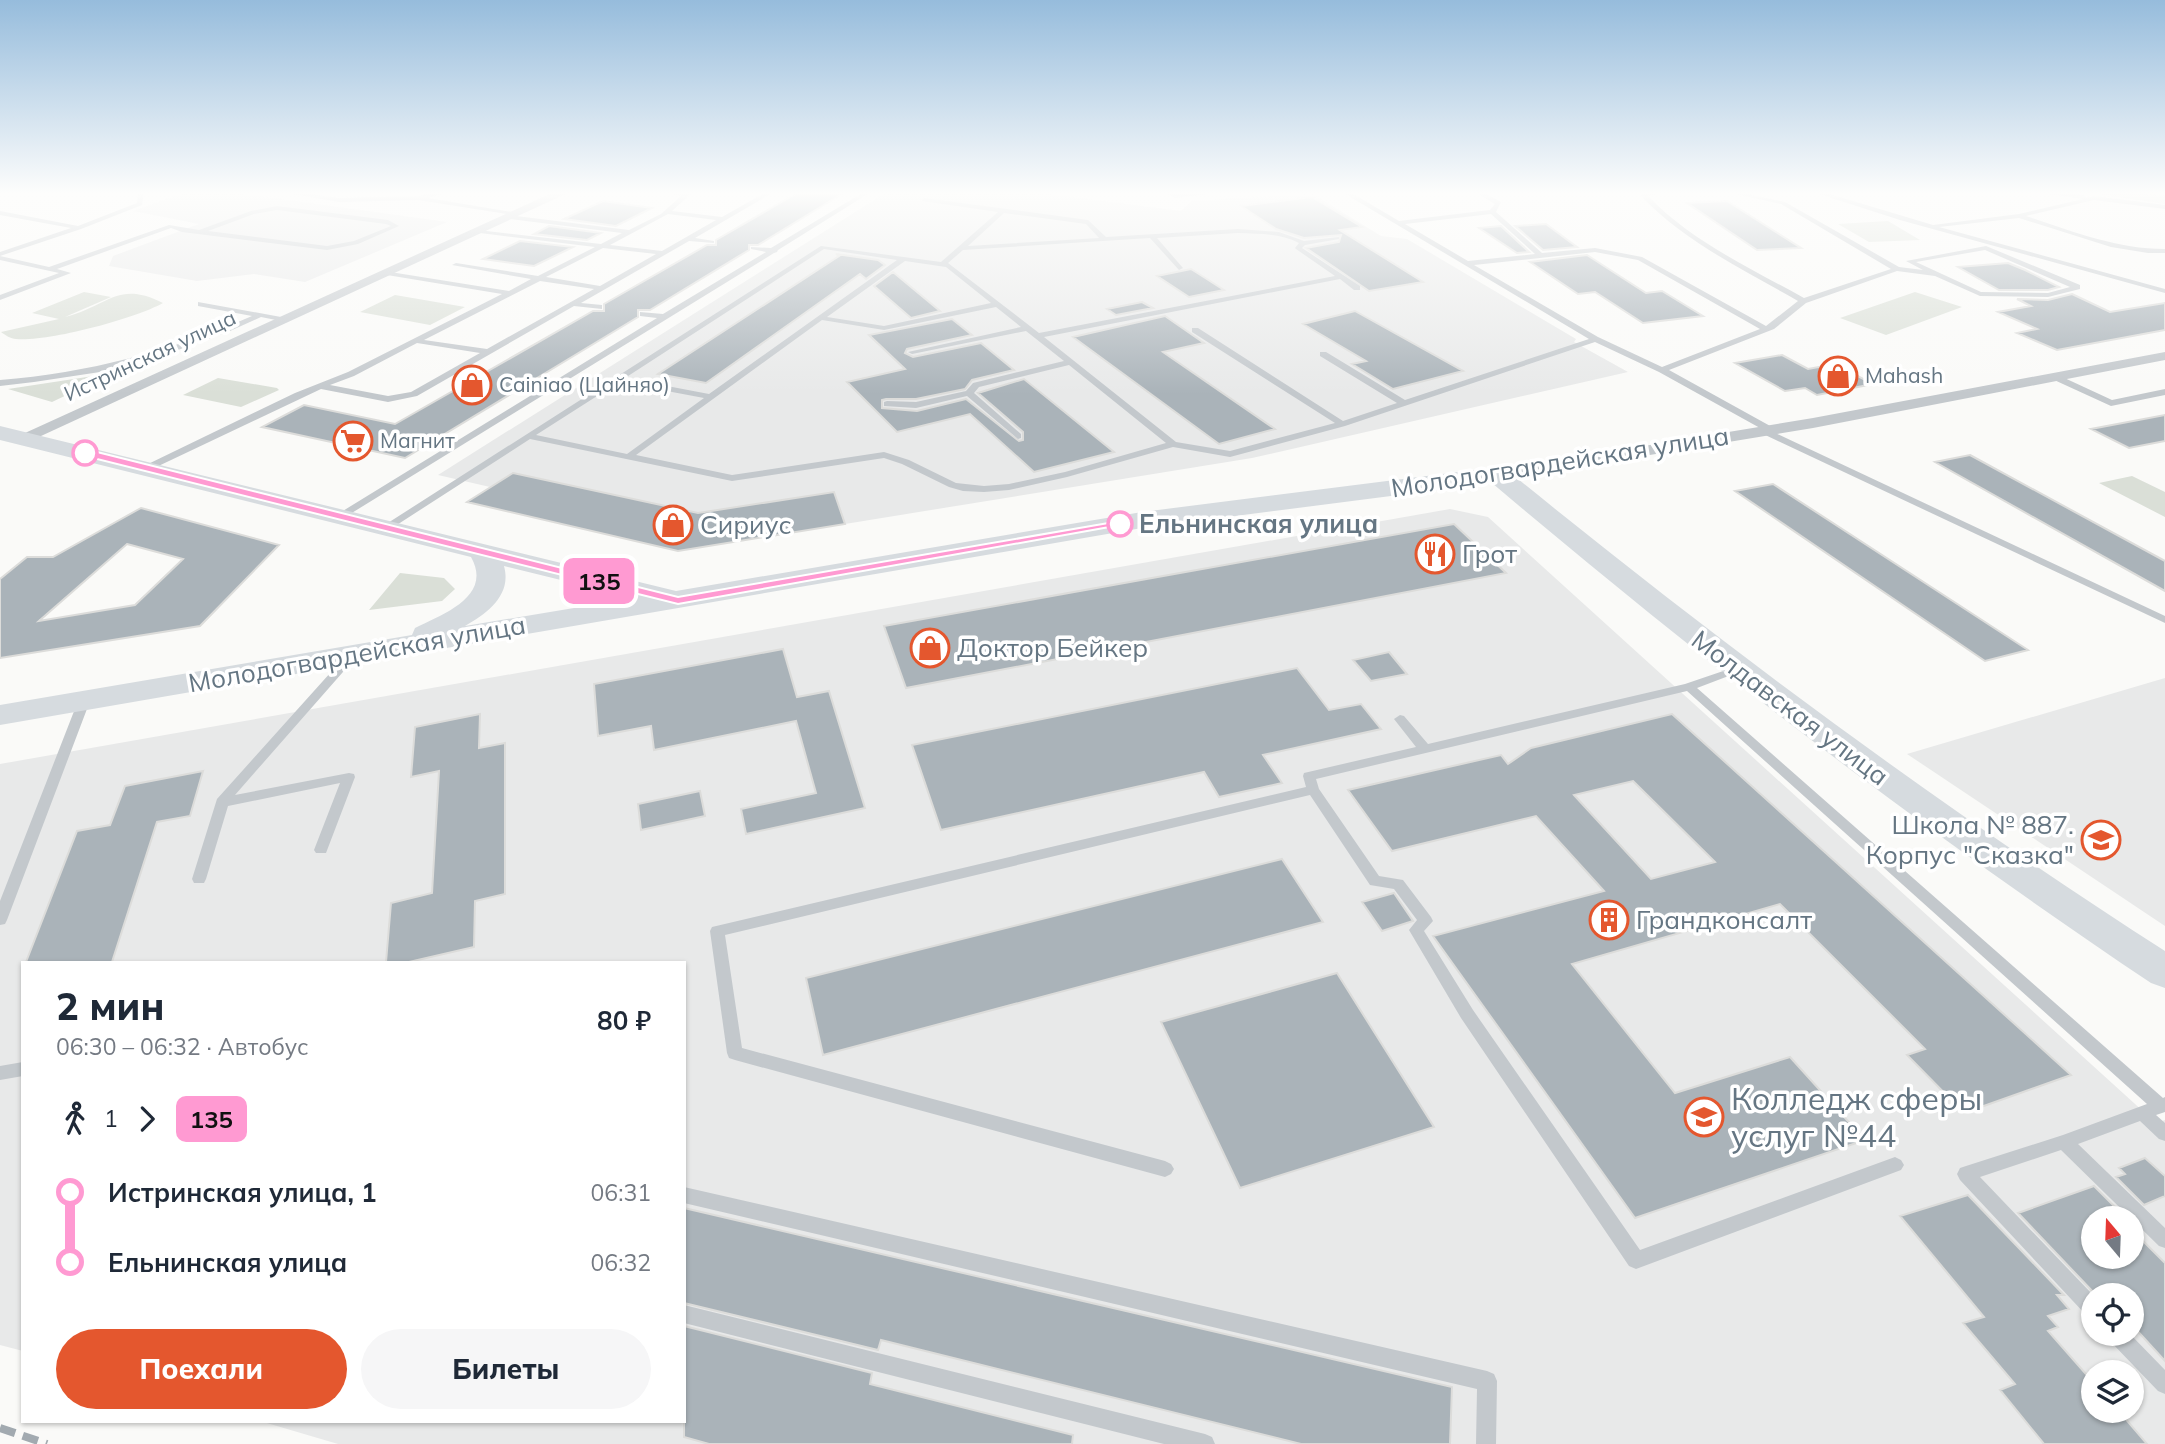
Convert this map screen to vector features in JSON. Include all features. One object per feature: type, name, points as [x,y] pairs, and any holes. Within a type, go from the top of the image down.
[{"type":"street","name":"Истринская улица","points":[[11,436],[417,259]]},
{"type":"street","name":"Молодогвардейская улица","points":[[0,715],[1142,520],[1498,475],[1766,430],[2165,356]]},
{"type":"street","points":[[11,436],[678,600]]},
{"type":"street","name":"Молдавская улица","points":[[1498,475],[1735,670],[1900,792],[2165,972]]},
{"type":"street","points":[[388,649],[427,634],[479,603],[490,591],[495,579],[493,566],[482,552]]},
{"type":"lane","points":[[0,298],[67,273],[13,259]]},
{"type":"lane","points":[[49,269],[76,259]]},
{"type":"lane","points":[[148,468],[417,341],[576,259]]},
{"type":"lane","points":[[319,386],[376,398],[401,398],[425,390],[650,259]]},
{"type":"lane","points":[[338,517],[761,259]]},
{"type":"lane","points":[[385,528],[804,259]]},
{"type":"lane","points":[[628,457],[902,259]]},
{"type":"lane","points":[[913,259],[948,265],[1174,444]]},
{"type":"lane","points":[[943,264],[948,259]]},
{"type":"lane","points":[[1172,259],[1179,268]]},
{"type":"lane","points":[[1315,259],[1357,288]]},
{"type":"lane","points":[[1463,259],[1595,339],[1662,370],[1766,430],[2165,620]]},
{"type":"lane","points":[[1469,263],[1497,259]]},
{"type":"lane","points":[[1642,259],[1766,329]]},
{"type":"lane","points":[[1734,259],[1803,301]]},
{"type":"lane","points":[[1880,259],[1897,269],[1937,274]]},
{"type":"lane","points":[[1919,259],[1909,261],[1980,294],[2048,295],[2077,286],[2013,259]]},
{"type":"lane","points":[[2055,259],[2165,291]]},
{"type":"lane","points":[[456,265],[600,288]]},
{"type":"lane","points":[[1662,370],[1766,329],[1803,301],[1897,269]]},
{"type":"lane","points":[[387,273],[509,293]]},
{"type":"lane","points":[[1038,336],[1341,277]]},
{"type":"lane","points":[[201,304],[281,319]]},
{"type":"lane","points":[[573,304],[599,307]]},
{"type":"lane","points":[[821,318],[884,328],[998,304]]},
{"type":"lane","points":[[643,314],[665,317]]},
{"type":"lane","points":[[0,383],[64,376],[134,361],[198,342],[258,316]]},
{"type":"lane","points":[[912,352],[1027,328]]},
{"type":"lane","points":[[1195,330],[1342,424]]},
{"type":"lane","points":[[528,436],[732,478],[884,455],[906,459],[948,484],[989,489],[1035,481],[1174,444],[1230,454],[1342,424],[1595,339]]},
{"type":"lane","points":[[417,341],[489,352]]},
{"type":"lane","points":[[1323,354],[1404,403]]},
{"type":"lane","points":[[887,404],[916,405],[969,393],[976,385],[1071,362]]},
{"type":"lane","points":[[2055,377],[2111,403],[2165,392]]},
{"type":"lane","points":[[617,379],[712,397]]},
{"type":"lane","points":[[969,393],[1018,436]]},
{"type":"lane","points":[[199,880],[222,802],[354,654]]},
{"type":"lane","points":[[1735,670],[1689,687],[1309,776],[1313,790],[1376,881],[1398,884],[1426,921],[1416,930],[1467,1014],[1636,1260],[1895,1165]]},
{"type":"lane","points":[[1689,687],[2163,1105],[2064,1142],[1966,1174],[2081,1295]]},
{"type":"lane","points":[[0,920],[84,701]]},
{"type":"lane","points":[[1400,719],[1425,748]]},
{"type":"lane","points":[[222,802],[349,777],[321,850]]},
{"type":"lane","points":[[1165,1169],[735,1053],[717,930],[1313,790]]},
{"type":"lane","points":[[0,1073],[21,1069]]},
{"type":"lane","points":[[2142,1113],[2165,1133]]},
{"type":"lane","points":[[2064,1142],[2165,1240]]},
{"type":"lane","points":[[686,1195],[1487,1381],[1486,1444]]},
{"type":"lane","points":[[686,1314],[1205,1444]]},
{"type":"lane","points":[[2129,1346],[2165,1384]]},
{"type":"shaded area","points":[[112,259],[359,259],[305,282],[254,274],[197,281],[109,266]]},
{"type":"shaded area","points":[[780,259],[1441,259],[1576,339],[1574,342],[1628,372],[1252,458],[678,551],[467,502],[490,487],[438,475]]},
{"type":"shaded area","points":[[84,292],[111,297],[65,317],[123,294],[134,294],[163,303],[112,322],[48,337],[14,339],[1,332],[59,319],[32,313]]},
{"type":"shaded area","points":[[1915,292],[1962,307],[1886,335],[1840,318]]},
{"type":"shaded area","points":[[395,295],[465,307],[430,325],[360,312]]},
{"type":"shaded area","points":[[113,373],[52,402],[8,389]]},
{"type":"shaded area","points":[[218,378],[279,390],[241,407],[183,395]]},
{"type":"shaded area","points":[[2132,476],[2165,492],[2165,517],[2099,483]]},
{"type":"shaded area","points":[[1450,509],[1488,517],[2156,1123],[2165,1120],[2165,1444],[338,1444],[267,1423],[686,1423],[686,961],[21,961],[21,1350],[0,1345],[0,764]]},
{"type":"shaded area","points":[[400,573],[444,578],[455,589],[442,601],[369,610]]},
{"type":"shaded area","name":"Школа № 887. Корпус \"Сказка\"","points":[[2165,678],[2165,926],[1907,754]]},
{"type":"building","points":[[486,259],[548,259],[534,266]]},
{"type":"building","points":[[682,259],[734,259],[650,310],[638,310],[638,317],[405,458],[262,427],[304,405],[395,424],[593,311],[604,311],[604,304]]},
{"type":"building","points":[[834,259],[874,259],[885,265],[866,279],[860,274],[706,383],[658,374]]},
{"type":"building","points":[[1323,259],[1387,259],[1423,282],[1369,291]]},
{"type":"building","points":[[1594,259],[1646,293],[1662,291],[1703,316],[1643,323],[1595,292],[1578,294],[1530,262]]},
{"type":"building","points":[[2008,263],[2059,287],[2048,290],[1999,290],[1958,267]]},
{"type":"building","points":[[1191,269],[1224,290],[1189,297],[1157,276]]},
{"type":"building","points":[[893,272],[940,311],[911,318],[874,286]]},
{"type":"building","points":[[2072,294],[2110,312],[2165,303],[2165,330],[2057,350],[2017,333],[2037,329],[1998,312],[2031,306],[2017,299],[2048,300]]},
{"type":"building","points":[[1142,302],[1153,308],[1116,315],[1107,309]]},
{"type":"building","points":[[1355,311],[1463,371],[1393,389],[1352,364],[1366,361],[1303,324]]},
{"type":"building","points":[[1165,316],[1204,343],[1163,352],[1275,429],[1219,444],[1073,337]]},
{"type":"building","points":[[952,319],[972,335],[907,349],[905,353],[913,357],[981,343],[1014,370],[972,380],[965,389],[916,399],[882,400],[882,408],[917,411],[966,399],[1019,441],[1023,440],[1023,432],[978,393],[1024,379],[1114,452],[1034,472],[970,414],[897,432],[847,382],[905,369],[869,335]]},
{"type":"building","points":[[1782,355],[1808,369],[1835,364],[1873,384],[1817,395],[1805,388],[1785,391],[1735,363]]},
{"type":"building","points":[[2165,415],[2165,441],[2129,448],[2091,429]]},
{"type":"building","points":[[1970,455],[2165,561],[2165,591],[1935,462]]},
{"type":"building","points":[[513,473],[698,513],[834,492],[845,524],[678,551],[467,502]]},
{"type":"building","points":[[1773,484],[2028,650],[1985,661],[1735,491]]},
{"type":"building","points":[[141,508],[279,545],[200,626],[0,658],[0,579],[27,557],[53,557]],"holes":[[[127,544],[183,559],[135,605],[39,621]]]},
{"type":"building","points":[[1454,524],[1506,573],[906,688],[884,626]]},
{"type":"building","points":[[783,649],[797,697],[829,691],[865,808],[746,834],[741,809],[816,793],[796,721],[654,750],[651,726],[598,736],[594,684]]},
{"type":"building","points":[[1389,652],[1407,674],[1371,681],[1353,660]]},
{"type":"building","points":[[1297,668],[1329,710],[1361,704],[1381,729],[1263,755],[1282,783],[1219,797],[1204,772],[941,830],[912,745]]},
{"type":"building","points":[[480,714],[479,748],[505,743],[505,894],[475,901],[474,947],[413,961],[386,961],[391,903],[432,893],[439,771],[411,777],[415,727]]},
{"type":"building","points":[[1672,714],[2071,1075],[1964,1113],[1907,1055],[1925,1049],[1780,904],[1572,964],[1675,1093],[1790,1057],[1865,1140],[1635,1218],[1433,936],[1604,891],[1536,816],[1392,851],[1348,790],[1501,755],[1508,764],[1531,748]],"holes":[[[1633,781],[1715,862],[1651,879],[1574,795]]]},
{"type":"building","points":[[203,771],[190,816],[157,822],[112,961],[26,961],[77,831],[110,825],[125,786]]},
{"type":"building","points":[[700,791],[705,816],[641,830],[638,804]]},
{"type":"building","points":[[1282,859],[1323,922],[823,1055],[806,978]]},
{"type":"building","points":[[1394,893],[1413,921],[1382,931],[1362,902]]},
{"type":"building","points":[[1337,973],[1434,1127],[1240,1188],[1161,1022]]},
{"type":"building","points":[[2145,1158],[2165,1176],[2165,1196],[2144,1205],[2116,1177],[2125,1174],[2119,1168]]},
{"type":"building","points":[[2094,1186],[2114,1206],[2081,1206],[2081,1269],[2144,1269],[2144,1242],[2165,1263],[2165,1361],[2144,1338],[2144,1283],[2085,1283],[2018,1213]]},
{"type":"building","points":[[1968,1195],[2064,1295],[2057,1295],[2069,1309],[2048,1316],[2058,1327],[2048,1331],[2081,1368],[2081,1423],[2129,1423],[2147,1444],[2044,1444],[2000,1390],[2015,1384],[1963,1323],[1984,1317],[1900,1216]]},
{"type":"building","points":[[686,1208],[1452,1387],[1450,1444],[1301,1444],[881,1340],[878,1350],[686,1303]]},
{"type":"building","points":[[686,1326],[872,1373],[870,1384],[1073,1435],[1072,1444],[709,1444],[684,1437]]},
{"type":"railway","points":[[0,1428],[47,1444]]},
{"type":"bus line","name":"135","points":[[85,453],[678,600],[1120,524]]},
{"type":"place","name":"Mahash","points":[[1838,376]]},
{"type":"place","name":"Cainiao (Цайняо)","points":[[472,385]]},
{"type":"place","name":"Магнит","points":[[353,441]]},
{"type":"place","name":"Ельнинская улица","points":[[1120,524]]},
{"type":"place","name":"Сириус","points":[[673,525]]},
{"type":"place","name":"Грот","points":[[1435,554]]},
{"type":"place","name":"Доктор Бейкер","points":[[930,648]]},
{"type":"place","name":"Школа № 887. Корпус \"Сказка\"","points":[[2101,840]]},
{"type":"place","name":"Грандконсалт","points":[[1609,920]]},
{"type":"place","name":"Колледж сферы услуг №44","points":[[1704,1117]]}]
